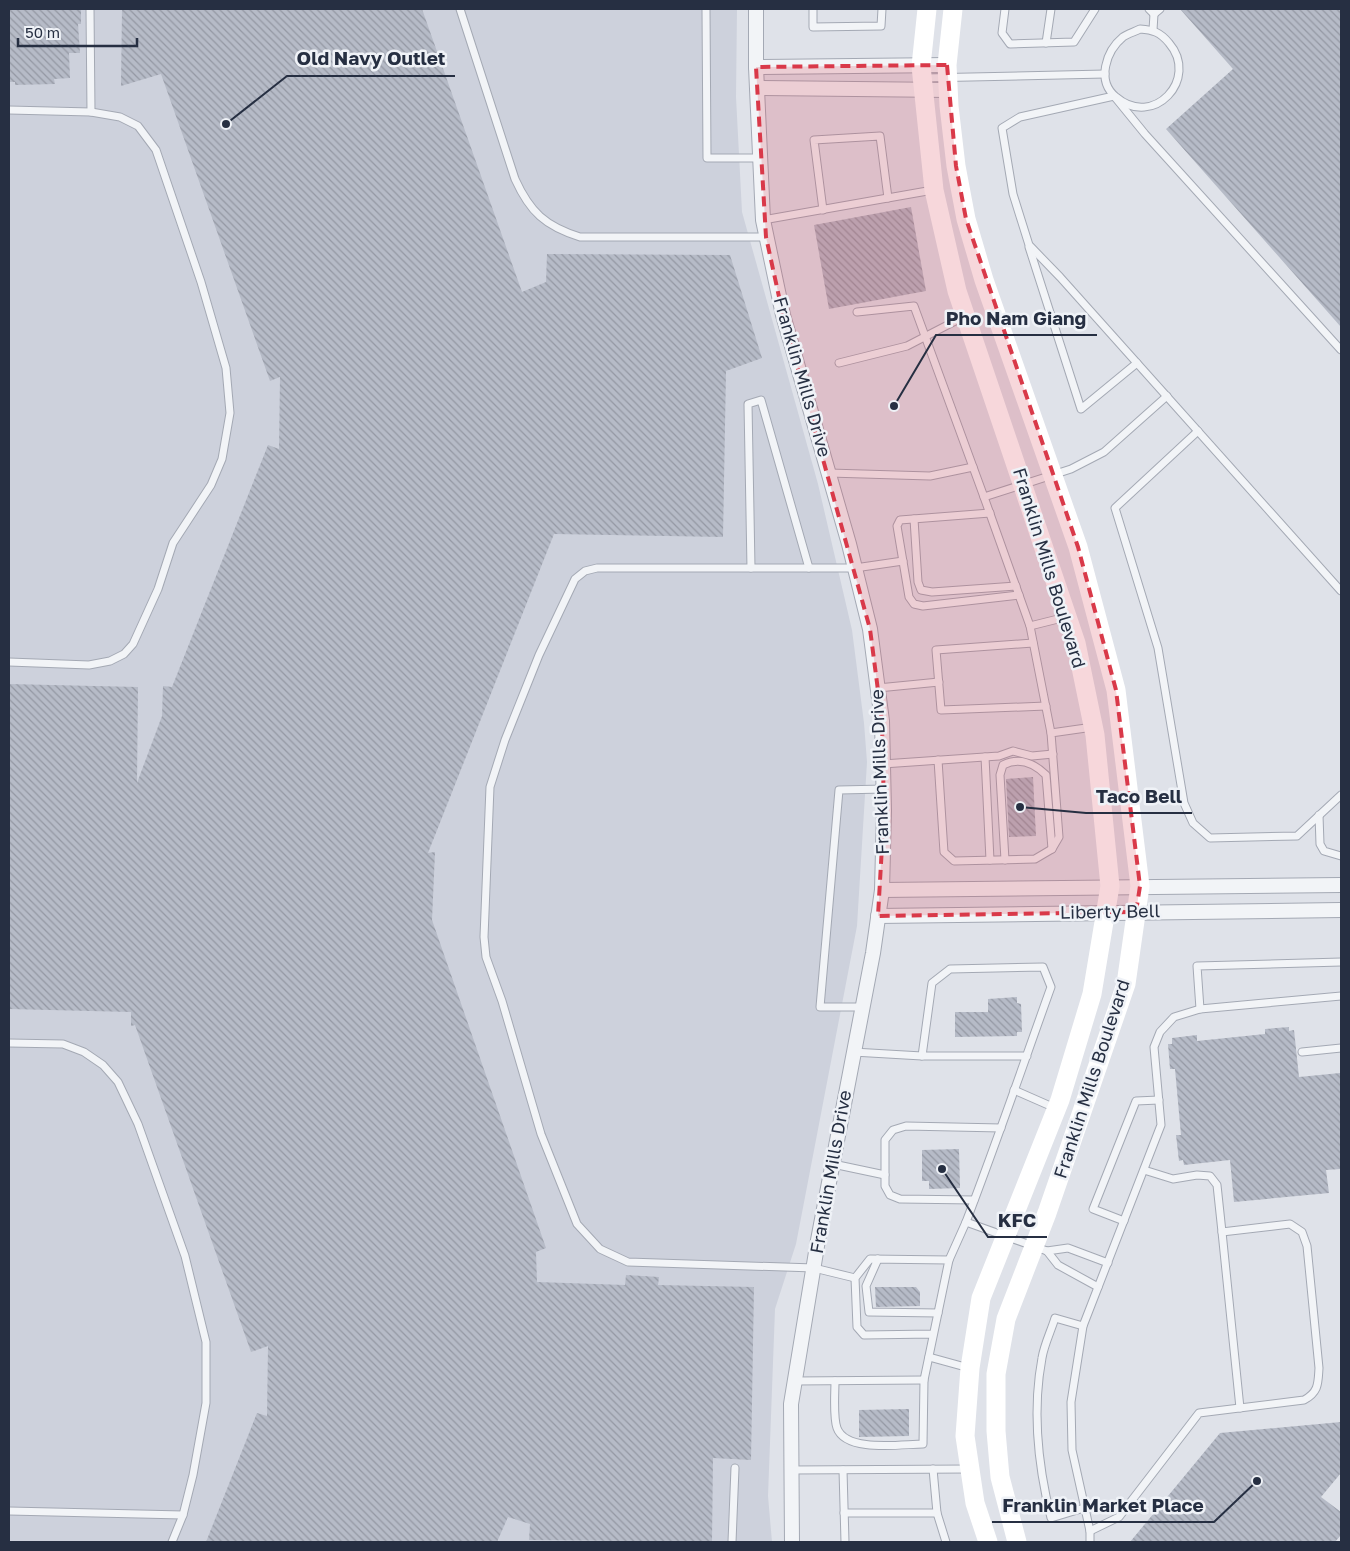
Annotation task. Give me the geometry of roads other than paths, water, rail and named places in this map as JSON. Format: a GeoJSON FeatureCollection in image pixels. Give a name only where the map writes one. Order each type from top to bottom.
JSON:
{"type":"FeatureCollection","features":[{"type":"Feature","properties":{"kind":"street","name":"Franklin Mills Drive"},"geometry":{"type":"LineString","coordinates":[[756,9],[756,67],[763,220],[783,315],[829,472],[870,629],[882,721],[884,789],[882,890],[791,1404],[792,1542]]}},
{"type":"Feature","properties":{"kind":"street","name":"Franklin Mills Boulevard"},"geometry":{"type":"LineString","coordinates":[[928,9],[922,77],[934,190],[957,292],[1024,484],[1076,643],[1093,727],[1110,886],[1092,994],[1056,1109],[981,1298],[970,1368],[965,1436],[974,1503],[988,1542]]}},
{"type":"Feature","properties":{"kind":"street","name":"Franklin Mills Boulevard"},"geometry":{"type":"LineString","coordinates":[[953,9],[947,77],[956,166],[966,219],[984,280],[1078,547],[1116,690],[1140,886],[1126,984],[1041,1248],[1006,1319],[996,1374],[996,1430],[1000,1477],[1017,1542]]}},
{"type":"Feature","properties":{"kind":"street"},"geometry":{"type":"LineString","coordinates":[[756,67],[947,77]]}},
{"type":"Feature","properties":{"kind":"street"},"geometry":{"type":"LineString","coordinates":[[757,88],[947,77]]}},
{"type":"Feature","properties":{"kind":"street","name":"Liberty Bell"},"geometry":{"type":"LineString","coordinates":[[882,890],[1110,886],[1341,885]]}},
{"type":"Feature","properties":{"kind":"street","name":"Liberty Bell"},"geometry":{"type":"LineString","coordinates":[[878,916],[1341,910]]}},
{"type":"Feature","properties":{"kind":"lane"},"geometry":{"type":"LineString","coordinates":[[90,9],[91,112]]}},
{"type":"Feature","properties":{"kind":"lane"},"geometry":{"type":"LineString","coordinates":[[460,9],[515,179],[524,199],[540,218],[558,230],[580,237],[766,236]]}},
{"type":"Feature","properties":{"kind":"lane"},"geometry":{"type":"LineString","coordinates":[[706,9],[707,158],[760,158]]}},
{"type":"Feature","properties":{"kind":"lane"},"geometry":{"type":"LineString","coordinates":[[813,9],[813,27],[881,26],[882,9]]}},
{"type":"Feature","properties":{"kind":"lane"},"geometry":{"type":"LineString","coordinates":[[1005,9],[1002,33],[1010,44],[1074,42],[1095,9]]}},
{"type":"Feature","properties":{"kind":"lane"},"geometry":{"type":"LineString","coordinates":[[1046,43],[1051,9]]}},
{"type":"Feature","properties":{"kind":"lane"},"geometry":{"type":"LineString","coordinates":[[1153,30],[1154,11]]}},
{"type":"Feature","properties":{"kind":"lane"},"geometry":{"type":"LineString","coordinates":[[1137,363],[1081,409],[1013,194],[1002,128],[1020,117],[1114,96],[1131,107],[1146,109],[1161,101],[1173,89],[1179,77],[1180,63],[1174,48],[1163,36],[1153,30],[1140,30],[1124,36],[1111,49],[1105,64],[1106,81],[1114,96],[1152,141],[1341,350]]}},
{"type":"Feature","properties":{"kind":"lane"},"geometry":{"type":"LineString","coordinates":[[947,77],[1105,74]]}},
{"type":"Feature","properties":{"kind":"lane"},"geometry":{"type":"LineString","coordinates":[[9,110],[91,112],[120,118],[138,126],[156,150],[202,282],[226,368],[230,413],[222,458],[211,484],[173,543],[158,589],[124,654],[110,661],[89,664],[9,662]]}},
{"type":"Feature","properties":{"kind":"lane"},"geometry":{"type":"LineString","coordinates":[[823,210],[814,140],[880,136],[888,198]]}},
{"type":"Feature","properties":{"kind":"lane"},"geometry":{"type":"LineString","coordinates":[[763,220],[934,190]]}},
{"type":"Feature","properties":{"kind":"lane"},"geometry":{"type":"LineString","coordinates":[[1029,245],[1341,591]]}},
{"type":"Feature","properties":{"kind":"lane"},"geometry":{"type":"LineString","coordinates":[[857,312],[914,306],[984,496],[1030,626],[1046,706],[1051,733],[1059,837],[1052,849],[1035,859],[954,861],[944,852],[938,760]]}},
{"type":"Feature","properties":{"kind":"lane"},"geometry":{"type":"LineString","coordinates":[[839,362],[907,346],[966,316]]}},
{"type":"Feature","properties":{"kind":"lane"},"geometry":{"type":"LineString","coordinates":[[984,496],[1071,469],[1104,452],[1166,396]]}},
{"type":"Feature","properties":{"kind":"lane"},"geometry":{"type":"LineString","coordinates":[[751,568],[748,404],[761,400],[809,568]]}},
{"type":"Feature","properties":{"kind":"lane"},"geometry":{"type":"LineString","coordinates":[[1198,431],[1115,508],[1158,648],[1184,803],[1193,823],[1210,838],[1297,836],[1341,795]]}},
{"type":"Feature","properties":{"kind":"lane"},"geometry":{"type":"LineString","coordinates":[[829,472],[930,476],[973,467]]}},
{"type":"Feature","properties":{"kind":"lane"},"geometry":{"type":"LineString","coordinates":[[990,513],[900,520],[897,526],[909,597],[914,604],[923,606],[1019,595]]}},
{"type":"Feature","properties":{"kind":"lane"},"geometry":{"type":"LineString","coordinates":[[914,519],[918,582],[922,590],[932,592],[1016,586]]}},
{"type":"Feature","properties":{"kind":"lane"},"geometry":{"type":"LineString","coordinates":[[855,1278],[814,1268],[628,1262],[600,1248],[577,1224],[540,1134],[502,1001],[486,957],[484,937],[490,787],[505,740],[539,655],[575,579],[585,571],[597,568],[855,568],[903,561]]}},
{"type":"Feature","properties":{"kind":"lane"},"geometry":{"type":"LineString","coordinates":[[1030,626],[1068,617]]}},
{"type":"Feature","properties":{"kind":"lane"},"geometry":{"type":"LineString","coordinates":[[1033,643],[936,650],[941,710],[1046,706]]}},
{"type":"Feature","properties":{"kind":"lane"},"geometry":{"type":"LineString","coordinates":[[878,688],[939,682]]}},
{"type":"Feature","properties":{"kind":"lane"},"geometry":{"type":"LineString","coordinates":[[1051,733],[1093,727]]}},
{"type":"Feature","properties":{"kind":"lane"},"geometry":{"type":"LineString","coordinates":[[883,764],[999,756],[1013,751],[1032,756],[1053,754]]}},
{"type":"Feature","properties":{"kind":"lane"},"geometry":{"type":"LineString","coordinates":[[985,757],[990,860]]}},
{"type":"Feature","properties":{"kind":"lane"},"geometry":{"type":"LineString","coordinates":[[1005,860],[1000,775],[1003,766],[1012,761],[1038,766],[1046,775],[1052,849]]}},
{"type":"Feature","properties":{"kind":"lane"},"geometry":{"type":"LineString","coordinates":[[862,1008],[820,1007],[839,790],[884,789]]}},
{"type":"Feature","properties":{"kind":"lane"},"geometry":{"type":"LineString","coordinates":[[1331,804],[1341,804]]}},
{"type":"Feature","properties":{"kind":"lane"},"geometry":{"type":"LineString","coordinates":[[1320,815],[1320,844],[1324,851],[1341,856]]}},
{"type":"Feature","properties":{"kind":"lane"},"geometry":{"type":"LineString","coordinates":[[1200,1009],[1197,966],[1341,962]]}},
{"type":"Feature","properties":{"kind":"lane"},"geometry":{"type":"LineString","coordinates":[[835,1381],[837,1428],[843,1436],[854,1443],[924,1444],[924,1380],[949,1260],[966,1222],[1051,987],[1043,967],[950,969],[932,983],[922,1056]]}},
{"type":"Feature","properties":{"kind":"lane"},"geometry":{"type":"LineString","coordinates":[[1090,1542],[1090,1531],[1072,1450],[1071,1402],[1083,1326],[1161,1125],[1154,1047],[1160,1032],[1174,1017],[1200,1009],[1341,996]]}},
{"type":"Feature","properties":{"kind":"lane"},"geometry":{"type":"LineString","coordinates":[[9,1043],[63,1044],[84,1052],[104,1064],[118,1082],[138,1124],[185,1256],[206,1342],[206,1403],[193,1475],[183,1515],[172,1542]]}},
{"type":"Feature","properties":{"kind":"lane"},"geometry":{"type":"LineString","coordinates":[[1302,1052],[1341,1048]]}},
{"type":"Feature","properties":{"kind":"lane"},"geometry":{"type":"LineString","coordinates":[[853,1052],[922,1056],[1027,1056]]}},
{"type":"Feature","properties":{"kind":"lane"},"geometry":{"type":"LineString","coordinates":[[1014,1090],[1056,1109]]}},
{"type":"Feature","properties":{"kind":"lane"},"geometry":{"type":"LineString","coordinates":[[1124,1221],[1093,1209],[1136,1102],[1159,1100]]}},
{"type":"Feature","properties":{"kind":"lane"},"geometry":{"type":"LineString","coordinates":[[974,1200],[900,1199],[890,1195],[885,1186],[885,1140],[893,1130],[906,1126],[1001,1128]]}},
{"type":"Feature","properties":{"kind":"lane"},"geometry":{"type":"LineString","coordinates":[[833,1164],[885,1174]]}},
{"type":"Feature","properties":{"kind":"lane"},"geometry":{"type":"LineString","coordinates":[[1144,1170],[1172,1179],[1197,1175],[1210,1176],[1217,1185],[1240,1408]]}},
{"type":"Feature","properties":{"kind":"lane"},"geometry":{"type":"LineString","coordinates":[[966,1222],[1041,1248],[1068,1248],[1108,1263]]}},
{"type":"Feature","properties":{"kind":"lane"},"geometry":{"type":"LineString","coordinates":[[1090,1531],[1119,1517],[1199,1414],[1304,1400],[1314,1395],[1318,1386],[1319,1368],[1308,1246],[1302,1232],[1290,1224],[1222,1232]]}},
{"type":"Feature","properties":{"kind":"lane"},"geometry":{"type":"LineString","coordinates":[[1041,1248],[1058,1265],[1098,1288]]}},
{"type":"Feature","properties":{"kind":"lane"},"geometry":{"type":"LineString","coordinates":[[878,1258],[866,1286],[868,1312],[938,1313]]}},
{"type":"Feature","properties":{"kind":"lane"},"geometry":{"type":"LineString","coordinates":[[933,1334],[864,1335],[856,1327],[855,1278],[870,1259],[949,1260]]}},
{"type":"Feature","properties":{"kind":"lane"},"geometry":{"type":"LineString","coordinates":[[1083,1326],[1055,1318],[1042,1357],[1037,1410],[1041,1478],[1051,1518],[1084,1508]]}},
{"type":"Feature","properties":{"kind":"lane"},"geometry":{"type":"LineString","coordinates":[[929,1357],[970,1368]]}},
{"type":"Feature","properties":{"kind":"lane"},"geometry":{"type":"LineString","coordinates":[[795,1381],[924,1380]]}},
{"type":"Feature","properties":{"kind":"lane"},"geometry":{"type":"LineString","coordinates":[[732,1542],[735,1468]]}},
{"type":"Feature","properties":{"kind":"lane"},"geometry":{"type":"LineString","coordinates":[[792,1470],[970,1469]]}},
{"type":"Feature","properties":{"kind":"lane"},"geometry":{"type":"LineString","coordinates":[[843,1470],[845,1542]]}},
{"type":"Feature","properties":{"kind":"lane"},"geometry":{"type":"LineString","coordinates":[[933,1470],[936,1513],[946,1542]]}},
{"type":"Feature","properties":{"kind":"lane"},"geometry":{"type":"LineString","coordinates":[[9,1511],[183,1515]]}},
{"type":"Feature","properties":{"kind":"lane"},"geometry":{"type":"LineString","coordinates":[[844,1513],[936,1513]]}},
{"type":"Feature","properties":{"kind":"place","name":"Old Navy Outlet"},"geometry":{"type":"Point","coordinates":[226,124]}},
{"type":"Feature","properties":{"kind":"place","name":"Pho Nam Giang"},"geometry":{"type":"Point","coordinates":[894,406]}},
{"type":"Feature","properties":{"kind":"place","name":"Taco Bell"},"geometry":{"type":"Point","coordinates":[1020,807]}},
{"type":"Feature","properties":{"kind":"place","name":"KFC"},"geometry":{"type":"Point","coordinates":[942,1169]}},
{"type":"Feature","properties":{"kind":"place","name":"Franklin Market Place"},"geometry":{"type":"Point","coordinates":[1257,1481]}}]}
